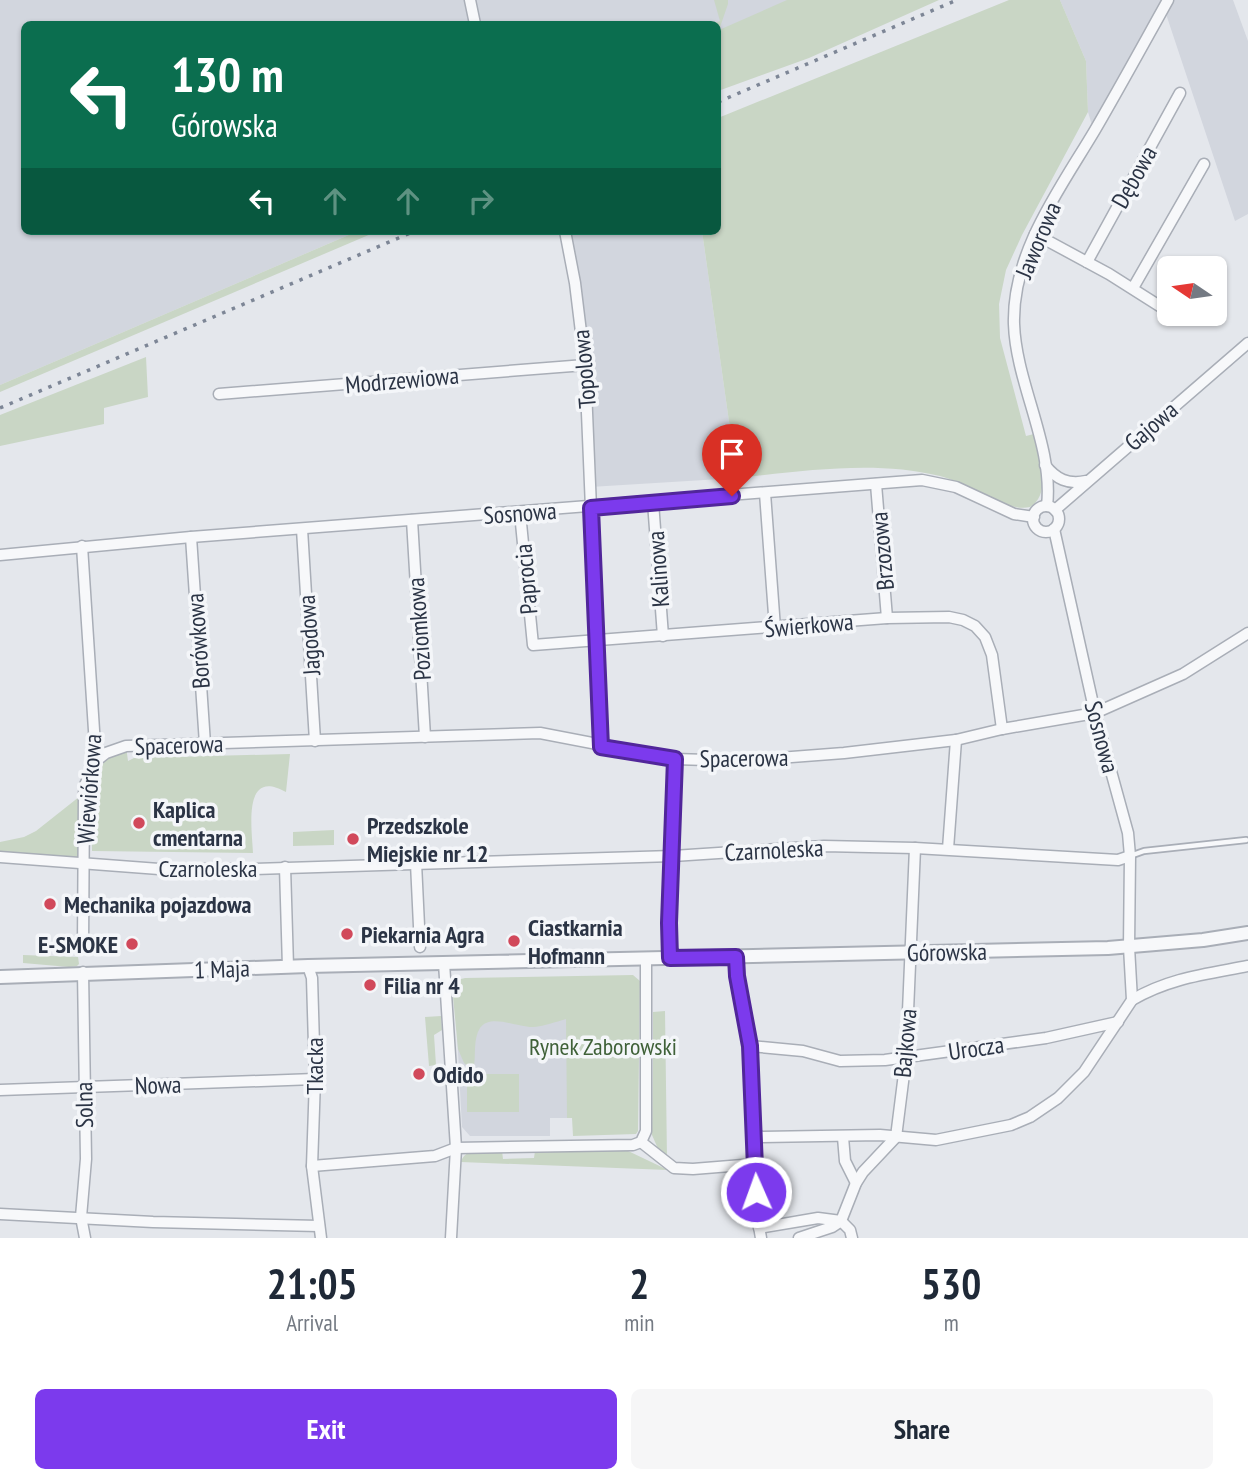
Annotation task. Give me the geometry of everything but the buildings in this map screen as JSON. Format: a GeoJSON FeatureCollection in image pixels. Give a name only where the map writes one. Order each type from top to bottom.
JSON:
{"type":"FeatureCollection","features":[{"type":"Feature","properties":{"kind":"street"},"geometry":{"type":"LineString","coordinates":[[470,0],[474,21]]}},
{"type":"Feature","properties":{"kind":"street","name":"Jaworowa"},"geometry":{"type":"LineString","coordinates":[[1051,508],[1045,464],[1020,363],[1014,324],[1018,282],[1035,234],[1168,0]]}},
{"type":"Feature","properties":{"kind":"street","name":"Dębowa"},"geometry":{"type":"LineString","coordinates":[[1087,262],[1180,93]]}},
{"type":"Feature","properties":{"kind":"street"},"geometry":{"type":"LineString","coordinates":[[1133,288],[1204,164]]}},
{"type":"Feature","properties":{"kind":"street"},"geometry":{"type":"LineString","coordinates":[[1035,234],[1157,304]]}},
{"type":"Feature","properties":{"kind":"street","name":"Topolowa"},"geometry":{"type":"LineString","coordinates":[[566,235],[585,365],[601,747]]}},
{"type":"Feature","properties":{"kind":"street","name":"Gajowa"},"geometry":{"type":"LineString","coordinates":[[1051,508],[1095,475],[1248,343]]}},
{"type":"Feature","properties":{"kind":"street","name":"Modrzewiowa"},"geometry":{"type":"LineString","coordinates":[[219,394],[585,365]]}},
{"type":"Feature","properties":{"kind":"street"},"geometry":{"type":"LineString","coordinates":[[1045,464],[1057,478],[1067,482],[1087,480],[1095,475]]}},
{"type":"Feature","properties":{"kind":"street","name":"Sosnowa"},"geometry":{"type":"LineString","coordinates":[[0,555],[191,537],[591,508],[922,480],[965,491],[1014,513],[1034,517]]}},
{"type":"Feature","properties":{"kind":"street","name":"Brzozowa"},"geometry":{"type":"LineString","coordinates":[[876,484],[887,618]]}},
{"type":"Feature","properties":{"kind":"street"},"geometry":{"type":"LineString","coordinates":[[765,493],[775,628]]}},
{"type":"Feature","properties":{"kind":"street","name":"Kalinowa"},"geometry":{"type":"LineString","coordinates":[[653,502],[663,636]]}},
{"type":"Feature","properties":{"kind":"street"},"geometry":{"type":"LineString","coordinates":[[1051,508],[1059,518],[1054,529],[1041,530],[1035,525],[1037,510],[1051,508]]}},
{"type":"Feature","properties":{"kind":"street","name":"Paprocia"},"geometry":{"type":"LineString","coordinates":[[520,513],[533,645]]}},
{"type":"Feature","properties":{"kind":"street","name":"Poziomkowa"},"geometry":{"type":"LineString","coordinates":[[412,520],[425,737]]}},
{"type":"Feature","properties":{"kind":"street","name":"Jagodowa"},"geometry":{"type":"LineString","coordinates":[[302,529],[315,741]]}},
{"type":"Feature","properties":{"kind":"street","name":"Sosnowa"},"geometry":{"type":"LineString","coordinates":[[1054,529],[1095,712],[1128,833],[1132,1000]]}},
{"type":"Feature","properties":{"kind":"street","name":"Borówkowa"},"geometry":{"type":"LineString","coordinates":[[191,537],[205,744]]}},
{"type":"Feature","properties":{"kind":"street","name":"Wiewiórkowa"},"geometry":{"type":"LineString","coordinates":[[82,546],[96,761],[85,785],[83,947]]}},
{"type":"Feature","properties":{"kind":"street","name":"Świerkowa"},"geometry":{"type":"LineString","coordinates":[[533,645],[887,618],[949,617],[975,626],[985,637],[992,655],[1002,729]]}},
{"type":"Feature","properties":{"kind":"street","name":"Spacerowa"},"geometry":{"type":"LineString","coordinates":[[96,761],[106,753],[126,746],[540,733],[601,747],[675,759],[752,760],[844,753],[956,740],[1095,712],[1183,674],[1248,633]]}},
{"type":"Feature","properties":{"kind":"street"},"geometry":{"type":"LineString","coordinates":[[948,849],[956,740]]}},
{"type":"Feature","properties":{"kind":"street"},"geometry":{"type":"LineString","coordinates":[[670,958],[675,759]]}},
{"type":"Feature","properties":{"kind":"street","name":"Czarnoleska"},"geometry":{"type":"LineString","coordinates":[[0,857],[159,869],[673,856],[824,846],[948,849],[1118,860],[1130,856]]}},
{"type":"Feature","properties":{"kind":"street","name":"Bajkowa"},"geometry":{"type":"LineString","coordinates":[[896,1137],[906,1058],[915,848]]}},
{"type":"Feature","properties":{"kind":"street"},"geometry":{"type":"LineString","coordinates":[[416,863],[420,947]]}},
{"type":"Feature","properties":{"kind":"street"},"geometry":{"type":"LineString","coordinates":[[285,867],[288,967]]}},
{"type":"Feature","properties":{"kind":"street","name":"Górowska"},"geometry":{"type":"LineString","coordinates":[[646,958],[1129,947],[1248,933]]}},
{"type":"Feature","properties":{"kind":"street"},"geometry":{"type":"LineString","coordinates":[[736,957],[750,1046],[760,1233],[818,1218],[841,1221],[850,1230],[852,1238]]}},
{"type":"Feature","properties":{"kind":"street"},"geometry":{"type":"LineString","coordinates":[[451,1238],[456,1148],[444,963],[646,958],[646,1131],[641,1142]]}},
{"type":"Feature","properties":{"kind":"street","name":"1 Maja"},"geometry":{"type":"LineString","coordinates":[[0,977],[83,972],[444,963]]}},
{"type":"Feature","properties":{"kind":"street","name":"Tkacka"},"geometry":{"type":"LineString","coordinates":[[308,966],[312,978],[315,1079],[312,1166],[321,1238]]}},
{"type":"Feature","properties":{"kind":"street"},"geometry":{"type":"LineString","coordinates":[[755,1137],[880,1135],[936,1140],[1011,1125],[1031,1117],[1058,1098],[1084,1072],[1132,1000],[1162,984],[1184,977],[1248,966]]}},
{"type":"Feature","properties":{"kind":"street","name":"Solna"},"geometry":{"type":"LineString","coordinates":[[83,972],[86,1158],[81,1217],[85,1238]]}},
{"type":"Feature","properties":{"kind":"street","name":"Urocza"},"geometry":{"type":"LineString","coordinates":[[750,1046],[803,1051],[840,1060],[877,1061],[1046,1038],[1118,1022]]}},
{"type":"Feature","properties":{"kind":"street","name":"Nowa"},"geometry":{"type":"LineString","coordinates":[[0,1090],[315,1079]]}},
{"type":"Feature","properties":{"kind":"street"},"geometry":{"type":"LineString","coordinates":[[843,1137],[845,1161],[856,1183]]}},
{"type":"Feature","properties":{"kind":"street"},"geometry":{"type":"LineString","coordinates":[[799,1238],[832,1227],[841,1221],[863,1172],[896,1137]]}},
{"type":"Feature","properties":{"kind":"street"},"geometry":{"type":"LineString","coordinates":[[312,1166],[435,1156],[456,1148],[629,1145],[641,1142]]}},
{"type":"Feature","properties":{"kind":"street"},"geometry":{"type":"LineString","coordinates":[[641,1142],[674,1168],[755,1164]]}},
{"type":"Feature","properties":{"kind":"street"},"geometry":{"type":"LineString","coordinates":[[0,1214],[319,1226]]}},
{"type":"Feature","properties":{"kind":"street"},"geometry":{"type":"LineString","coordinates":[[239,1225],[239,1238]]}},
{"type":"Feature","properties":{"kind":"lane"},"geometry":{"type":"LineString","coordinates":[[1130,856],[1144,851],[1246,840]]}},
{"type":"Feature","properties":{"kind":"shaded area"},"geometry":{"type":"Polygon","coordinates":[[[0,0],[899,0],[721,75],[721,21],[21,21],[21,235],[349,235],[0,385],[0,0]]]}},
{"type":"Feature","properties":{"kind":"shaded area"},"geometry":{"type":"Polygon","coordinates":[[[1060,0],[1233,0],[1248,41],[1248,214],[1235,221],[1164,8],[1094,132],[1088,112],[1086,61],[1060,0]]]}},
{"type":"Feature","properties":{"kind":"shaded area"},"geometry":{"type":"Polygon","coordinates":[[[565,235],[703,235],[737,478],[590,487],[589,433],[565,235]]]}},
{"type":"Feature","properties":{"kind":"shaded area"},"geometry":{"type":"Polygon","coordinates":[[[567,991],[567,1118],[550,1118],[550,1136],[470,1136],[462,1127],[455,996],[567,991]]]}},
{"type":"Feature","properties":{"kind":"green space"},"geometry":{"type":"Polygon","coordinates":[[[714,0],[728,0],[721,24],[714,0]]]}},
{"type":"Feature","properties":{"kind":"green space"},"geometry":{"type":"Polygon","coordinates":[[[787,0],[939,0],[809,58],[721,90],[721,29],[787,0]]]}},
{"type":"Feature","properties":{"kind":"green space"},"geometry":{"type":"Polygon","coordinates":[[[1009,0],[1060,0],[1086,61],[1088,112],[1022,235],[1006,270],[999,304],[1000,338],[1026,436],[1034,434],[1041,463],[1041,493],[1030,507],[1009,506],[950,479],[915,471],[839,468],[737,478],[703,235],[721,235],[721,117],[1009,0]]]}},
{"type":"Feature","properties":{"kind":"green space"},"geometry":{"type":"Polygon","coordinates":[[[349,235],[369,235],[0,392],[0,385],[349,235]]]}},
{"type":"Feature","properties":{"kind":"green space"},"geometry":{"type":"Polygon","coordinates":[[[146,357],[148,397],[104,408],[104,424],[0,446],[0,415],[146,357]]]}},
{"type":"Feature","properties":{"kind":"green space"},"geometry":{"type":"Polygon","coordinates":[[[126,746],[128,761],[134,758],[290,754],[286,792],[272,786],[262,788],[256,794],[251,817],[253,853],[92,851],[91,786],[84,793],[96,761],[126,746]]]}},
{"type":"Feature","properties":{"kind":"green space"},"geometry":{"type":"Polygon","coordinates":[[[84,793],[85,865],[0,857],[0,842],[24,837],[36,831],[84,793]]]}},
{"type":"Feature","properties":{"kind":"green space"},"geometry":{"type":"Polygon","coordinates":[[[334,830],[334,845],[293,846],[293,832],[334,830]]]}},
{"type":"Feature","properties":{"kind":"green space"},"geometry":{"type":"Polygon","coordinates":[[[23,955],[78,957],[79,964],[69,967],[23,963],[23,955]]]}},
{"type":"Feature","properties":{"kind":"green space","name":"Rynek Zaborowski"},"geometry":{"type":"Polygon","coordinates":[[[633,975],[640,981],[636,1134],[573,1136],[572,1118],[567,1118],[566,1019],[534,1027],[498,1021],[485,1024],[476,1037],[474,1066],[469,1067],[464,1063],[458,1049],[452,986],[457,980],[633,975]]]}},
{"type":"Feature","properties":{"kind":"green space"},"geometry":{"type":"Polygon","coordinates":[[[665,1011],[667,1158],[659,1151],[652,1135],[653,1058],[660,1054],[660,1048],[655,1048],[653,1042],[653,1012],[665,1011]]]}},
{"type":"Feature","properties":{"kind":"green space"},"geometry":{"type":"Polygon","coordinates":[[[441,1016],[442,1030],[434,1035],[436,1065],[429,1066],[425,1017],[441,1016]]]}},
{"type":"Feature","properties":{"kind":"green space"},"geometry":{"type":"Polygon","coordinates":[[[467,1074],[519,1074],[519,1112],[467,1112],[467,1074]]]}},
{"type":"Feature","properties":{"kind":"green space"},"geometry":{"type":"Polygon","coordinates":[[[478,1150],[502,1151],[503,1159],[534,1158],[535,1151],[626,1150],[668,1170],[461,1162],[467,1154],[478,1150]]]}},
{"type":"Feature","properties":{"kind":"railway"},"geometry":{"type":"LineString","coordinates":[[721,101],[957,0]]}},
{"type":"Feature","properties":{"kind":"railway"},"geometry":{"type":"LineString","coordinates":[[0,408],[406,235]]}},
{"type":"Feature","properties":{"kind":"place","name":"Kaplica cmentarna"},"geometry":{"type":"Point","coordinates":[139,823]}},
{"type":"Feature","properties":{"kind":"place","name":"Przedszkole Miejskie nr 12"},"geometry":{"type":"Point","coordinates":[353,839]}},
{"type":"Feature","properties":{"kind":"place","name":"Mechanika pojazdowa"},"geometry":{"type":"Point","coordinates":[50,904]}},
{"type":"Feature","properties":{"kind":"place","name":"Piekarnia Agra"},"geometry":{"type":"Point","coordinates":[347,934]}},
{"type":"Feature","properties":{"kind":"place","name":"Ciastkarnia Hofmann"},"geometry":{"type":"Point","coordinates":[514,941]}},
{"type":"Feature","properties":{"kind":"place","name":"E-SMOKE"},"geometry":{"type":"Point","coordinates":[132,944]}},
{"type":"Feature","properties":{"kind":"place","name":"Filia nr 4"},"geometry":{"type":"Point","coordinates":[370,985]}},
{"type":"Feature","properties":{"kind":"place","name":"Odido"},"geometry":{"type":"Point","coordinates":[419,1074]}},
{"type":"Feature","properties":{"kind":"route"},"geometry":{"type":"LineString","coordinates":[[732,496],[591,508],[595,642],[601,747],[675,759],[670,958],[736,957],[750,1046],[756,1192]]}}]}
